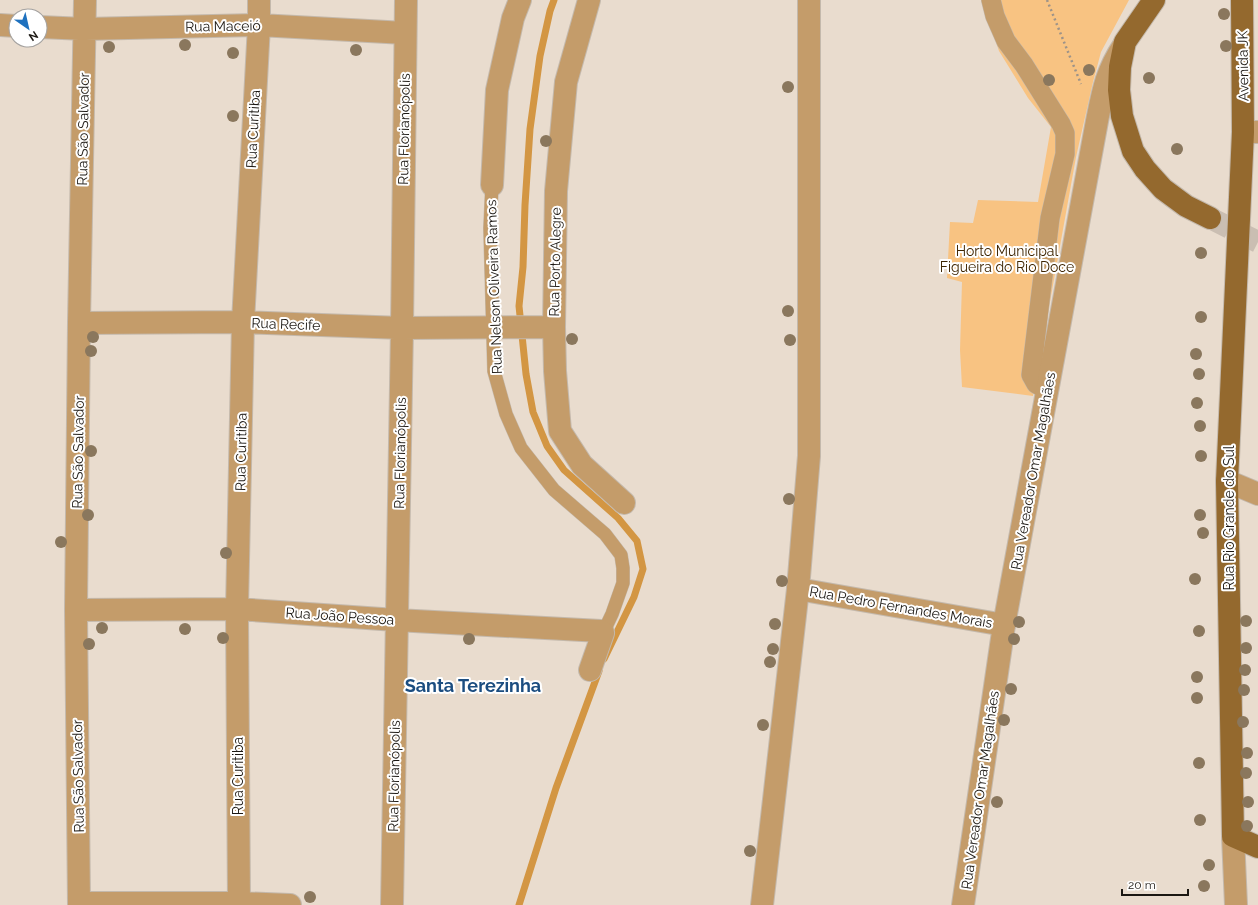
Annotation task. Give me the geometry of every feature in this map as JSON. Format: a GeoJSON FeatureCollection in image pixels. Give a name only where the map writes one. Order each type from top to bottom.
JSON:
{"type":"FeatureCollection","features":[{"type":"Feature","properties":{"kind":"main road"},"geometry":{"type":"LineString","coordinates":[[1154,0],[1125,42],[1120,67],[1119,90],[1122,116],[1133,151],[1145,169],[1163,189],[1186,206],[1210,218]]}},
{"type":"Feature","properties":{"kind":"main road","name":"Avenida JK"},"geometry":{"type":"LineString","coordinates":[[1242,0],[1251,132]]}},
{"type":"Feature","properties":{"kind":"main road","name":"Rua Rio Grande do Sul"},"geometry":{"type":"LineString","coordinates":[[1233,836],[1227,481],[1251,132]]}},
{"type":"Feature","properties":{"kind":"main road"},"geometry":{"type":"LineString","coordinates":[[1233,836],[1258,847]]}},
{"type":"Feature","properties":{"kind":"street","name":"Rua São Salvador"},"geometry":{"type":"LineString","coordinates":[[79,904],[76,610],[79,323],[85,0]]}},
{"type":"Feature","properties":{"kind":"street","name":"Rua Curitiba"},"geometry":{"type":"LineString","coordinates":[[239,904],[237,609],[243,322],[259,25],[259,0]]}},
{"type":"Feature","properties":{"kind":"street","name":"Rua Florianópolis"},"geometry":{"type":"LineString","coordinates":[[392,905],[406,0]]}},
{"type":"Feature","properties":{"kind":"street","name":"Rua Nelson Oliveira Ramos"},"geometry":{"type":"LineString","coordinates":[[492,185],[497,90],[513,18],[520,0]]}},
{"type":"Feature","properties":{"kind":"street","name":"Rua Porto Alegre"},"geometry":{"type":"LineString","coordinates":[[589,0],[566,82],[556,191],[554,327],[555,371],[560,431],[582,464],[624,503]]}},
{"type":"Feature","properties":{"kind":"street"},"geometry":{"type":"LineString","coordinates":[[762,905],[798,589],[809,456],[809,0]]}},
{"type":"Feature","properties":{"kind":"street"},"geometry":{"type":"LineString","coordinates":[[991,0],[995,16],[1006,41],[1028,72],[1061,124],[1065,133],[1065,154],[1050,218],[1031,375],[1036,384],[1047,390]]}},
{"type":"Feature","properties":{"kind":"street","name":"Rua Maceió"},"geometry":{"type":"LineString","coordinates":[[48,27],[85,29],[259,25],[406,33]]}},
{"type":"Feature","properties":{"kind":"street","name":"Rua Vereador Omar Magalhães"},"geometry":{"type":"LineString","coordinates":[[963,905],[1004,625],[1097,121],[1106,79],[1113,60],[1125,42]]}},
{"type":"Feature","properties":{"kind":"street","name":"Rua Recife"},"geometry":{"type":"LineString","coordinates":[[79,323],[243,322],[402,328],[554,327]]}},
{"type":"Feature","properties":{"kind":"street"},"geometry":{"type":"LineString","coordinates":[[1227,481],[1258,494]]}},
{"type":"Feature","properties":{"kind":"street","name":"Rua Pedro Fernandes Morais"},"geometry":{"type":"LineString","coordinates":[[798,589],[1004,625]]}},
{"type":"Feature","properties":{"kind":"street","name":"Rua João Pessoa"},"geometry":{"type":"LineString","coordinates":[[76,610],[237,609],[396,620],[594,630],[601,631],[603,633]]}},
{"type":"Feature","properties":{"kind":"street","name":"Rua Nelson Oliveira Ramos"},"geometry":{"type":"LineString","coordinates":[[590,670],[603,633]]}},
{"type":"Feature","properties":{"kind":"street","name":"Rua Rio Grande do Sul"},"geometry":{"type":"LineString","coordinates":[[1233,836],[1236,905]]}},
{"type":"Feature","properties":{"kind":"street"},"geometry":{"type":"LineString","coordinates":[[79,904],[290,905]]}},
{"type":"Feature","properties":{"kind":"lane","name":"Rua Nelson Oliveira Ramos"},"geometry":{"type":"LineString","coordinates":[[492,185],[490,228],[494,371],[506,414],[521,448],[554,490],[605,534],[621,556],[623,583],[612,614],[603,633]]}},
{"type":"Feature","properties":{"kind":"path"},"geometry":{"type":"LineString","coordinates":[[1047,0],[1082,86]]}},
{"type":"Feature","properties":{"kind":"green space","name":"Horto Municipal Figueira do Rio Doce"},"geometry":{"type":"Polygon","coordinates":[[[982,0],[1129,0],[1101,52],[1093,82],[1076,157],[1033,396],[962,387],[960,350],[962,282],[947,278],[950,222],[973,223],[978,200],[1038,202],[1051,127],[1028,98],[999,51],[982,0]]]}},
{"type":"Feature","properties":{"kind":"waterway"},"geometry":{"type":"LineString","coordinates":[[554,0],[550,11],[540,56],[530,129],[523,267],[519,306],[526,374],[533,412],[547,446],[564,470],[618,518],[637,541],[643,569],[634,597],[604,659]]}},
{"type":"Feature","properties":{"kind":"waterway"},"geometry":{"type":"LineString","coordinates":[[519,905],[556,788],[599,671]]}},
{"type":"Feature","properties":{"kind":"tunnel"},"geometry":{"type":"LineString","coordinates":[[1210,218],[1258,242]]}},
{"type":"Feature","properties":{"kind":"district","name":"Santa Terezinha"},"geometry":{"type":"Point","coordinates":[473,686]}}]}
